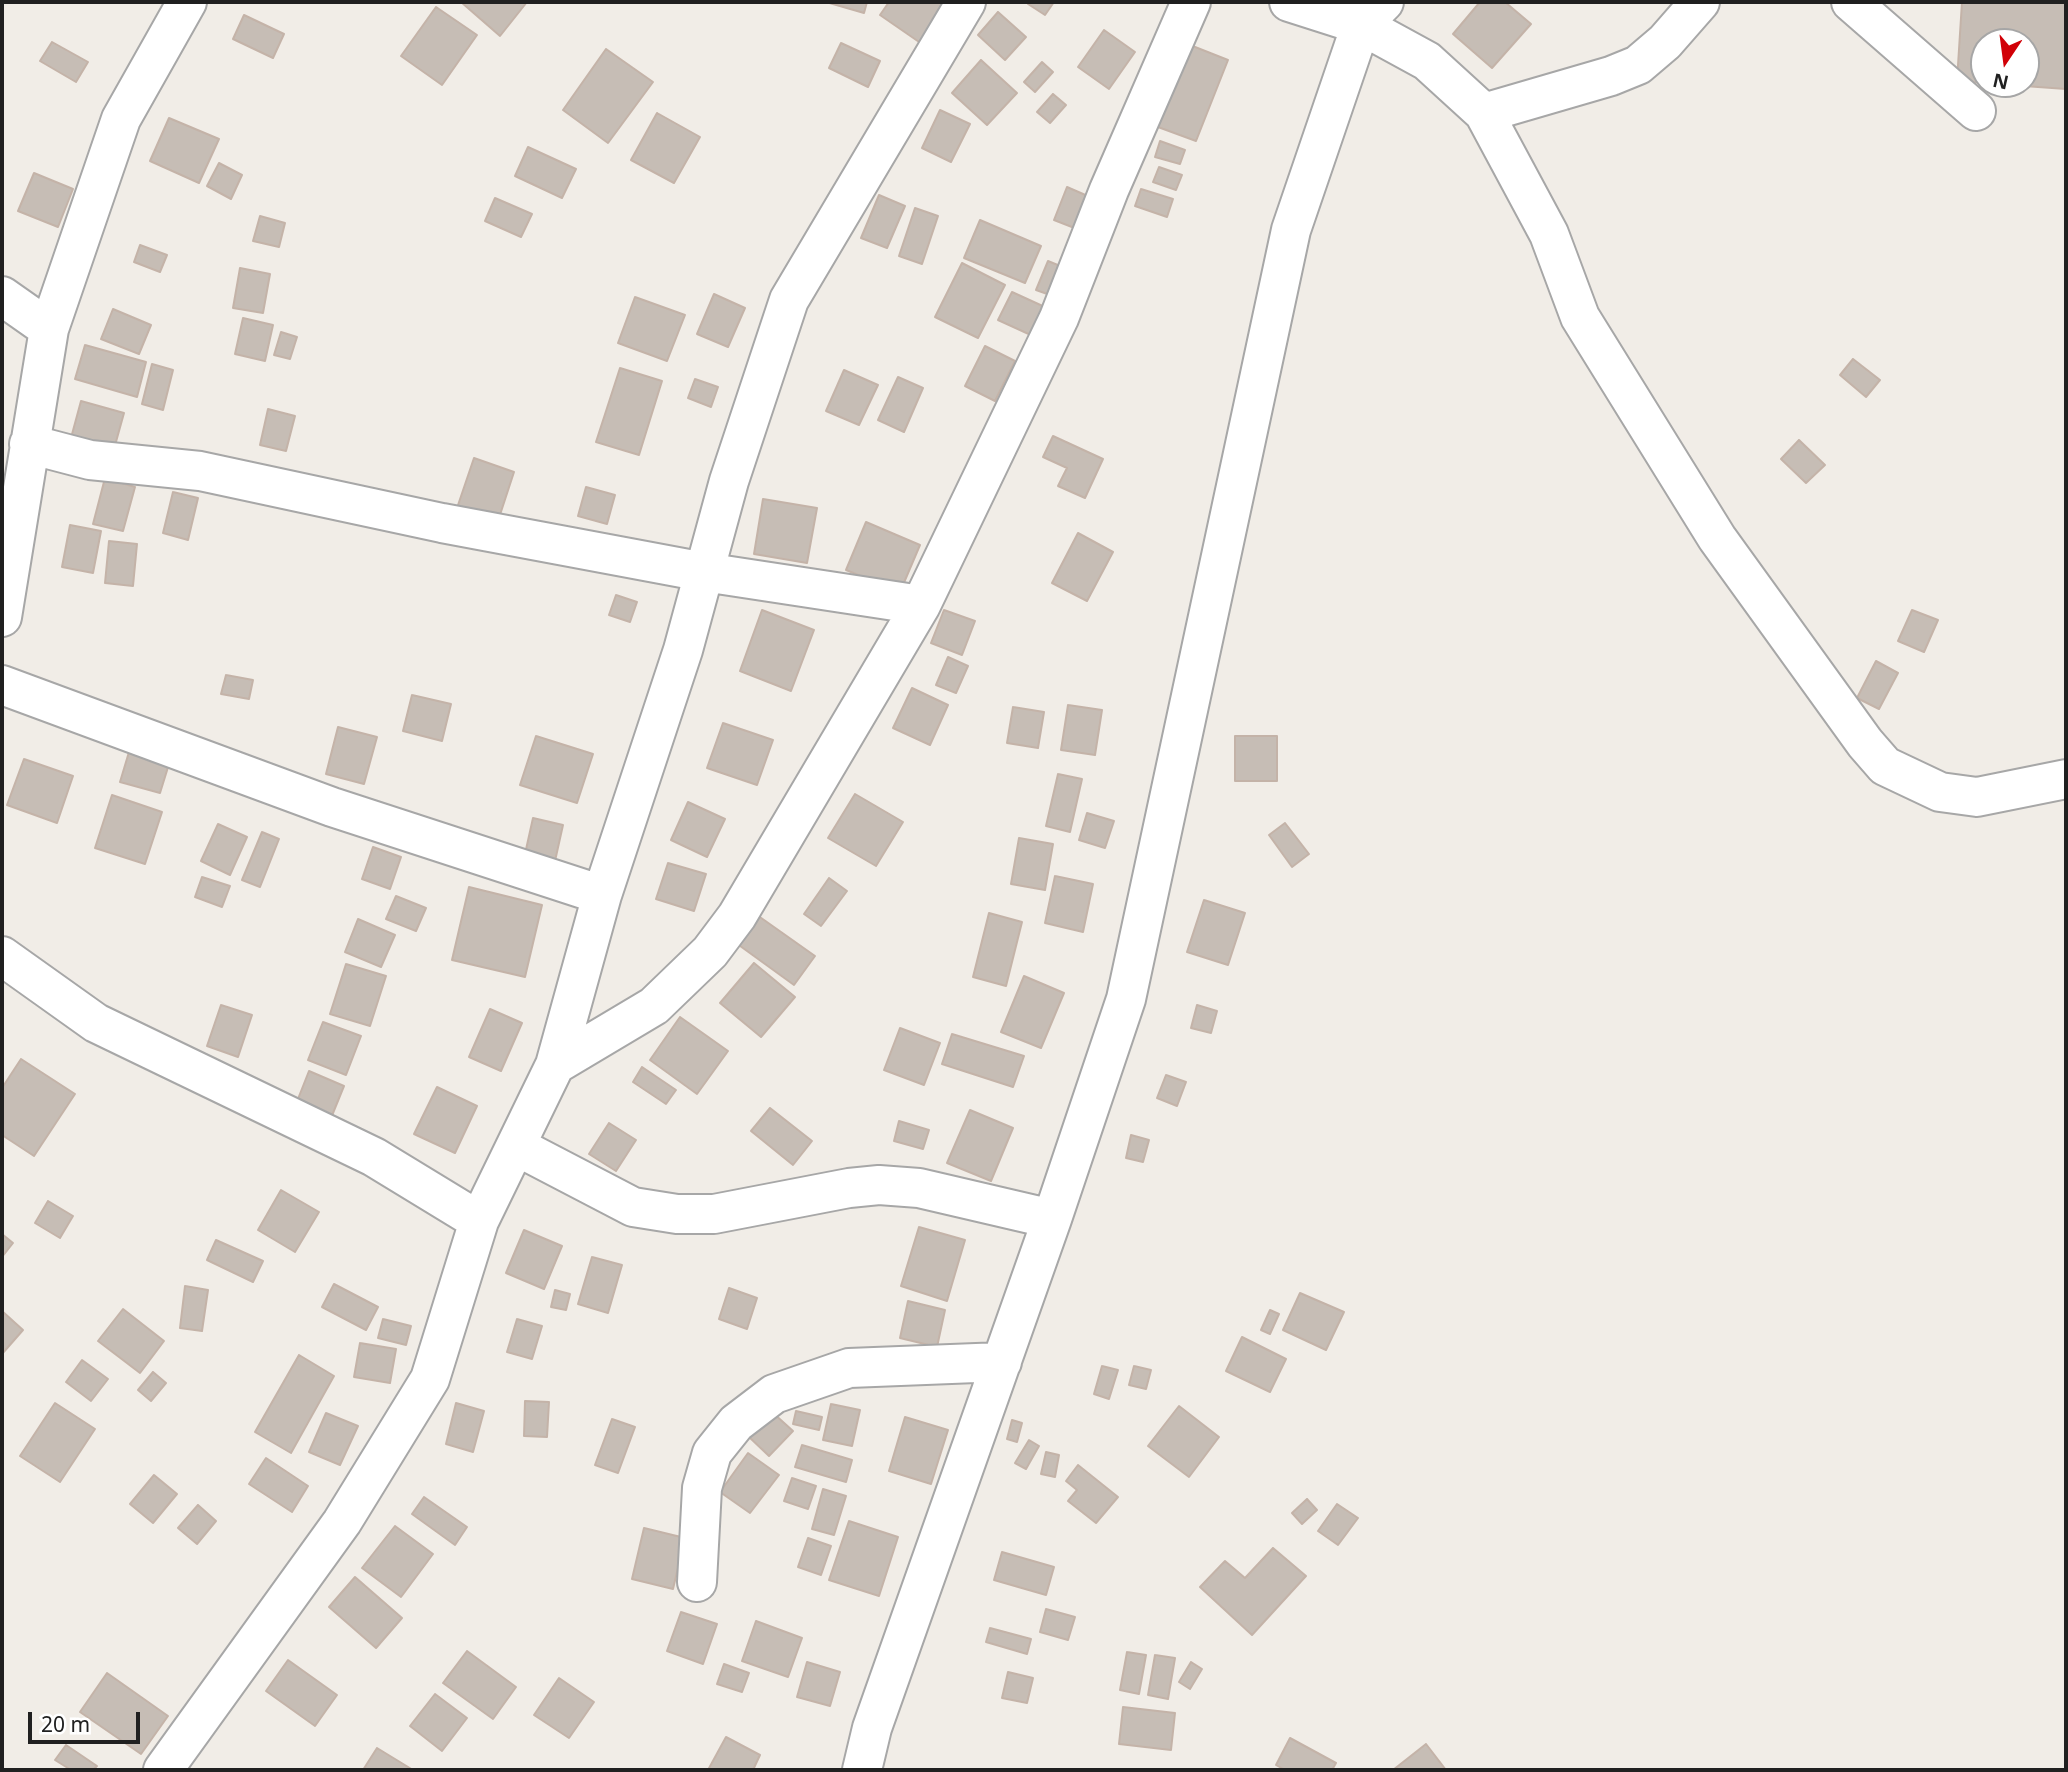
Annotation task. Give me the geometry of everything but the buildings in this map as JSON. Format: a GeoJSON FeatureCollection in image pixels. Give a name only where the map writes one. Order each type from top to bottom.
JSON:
{"type":"FeatureCollection","features":[{"type":"Feature","properties":{"kind":"street"},"geometry":{"type":"LineString","coordinates":[[2,617],[49,329],[121,119],[187,2]]}},
{"type":"Feature","properties":{"kind":"street"},"geometry":{"type":"LineString","coordinates":[[163,1770],[342,1522],[430,1379],[479,1221],[555,1065],[602,895],[683,650],[729,481],[789,300],[966,2]]}},
{"type":"Feature","properties":{"kind":"street"},"geometry":{"type":"LineString","coordinates":[[555,1065],[654,1006],[710,953],[737,916],[921,605],[1059,318],[1110,190],[1191,2]]}},
{"type":"Feature","properties":{"kind":"street"},"geometry":{"type":"LineString","coordinates":[[1289,2],[1372,13],[1485,113],[1549,234],[1580,317],[1717,538],[1865,743],[1885,766],[1940,792],[1977,797],[2066,779]]}},
{"type":"Feature","properties":{"kind":"street"},"geometry":{"type":"LineString","coordinates":[[1485,113],[1611,76],[1638,65],[1665,42],[1700,2]]}},
{"type":"Feature","properties":{"kind":"street"},"geometry":{"type":"LineString","coordinates":[[1851,2],[1976,111]]}},
{"type":"Feature","properties":{"kind":"street"},"geometry":{"type":"LineString","coordinates":[[862,1770],[872,1728],[1052,1219],[1126,999],[1291,230],[1372,13]]}},
{"type":"Feature","properties":{"kind":"street"},"geometry":{"type":"LineString","coordinates":[[2,296],[49,329]]}},
{"type":"Feature","properties":{"kind":"street"},"geometry":{"type":"LineString","coordinates":[[30,444],[90,460],[200,471],[442,523],[704,572],[921,605]]}},
{"type":"Feature","properties":{"kind":"street"},"geometry":{"type":"LineString","coordinates":[[2,685],[332,807],[602,895]]}},
{"type":"Feature","properties":{"kind":"street"},"geometry":{"type":"LineString","coordinates":[[2,956],[96,1023],[374,1157],[479,1221]]}},
{"type":"Feature","properties":{"kind":"street"},"geometry":{"type":"LineString","coordinates":[[516,1146],[633,1207],[677,1214],[714,1214],[849,1188],[879,1185],[919,1188],[1052,1219]]}},
{"type":"Feature","properties":{"kind":"street"},"geometry":{"type":"LineString","coordinates":[[697,1582],[702,1488],[712,1453],[736,1423],[774,1394],[849,1368],[1002,1362]]}}]}
